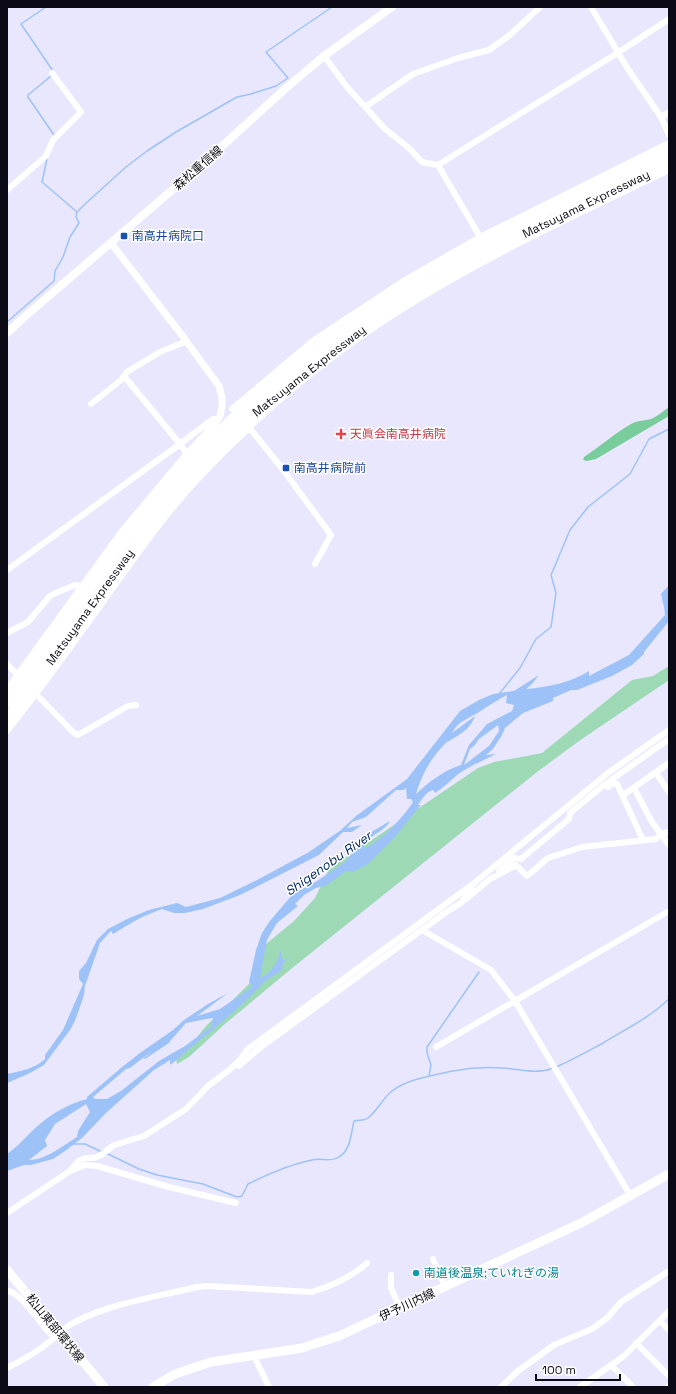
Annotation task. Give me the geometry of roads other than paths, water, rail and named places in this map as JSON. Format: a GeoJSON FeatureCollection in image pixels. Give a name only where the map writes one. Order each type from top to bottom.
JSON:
{"type":"FeatureCollection","features":[{"type":"Feature","properties":{"kind":"highway","name":"Matsuyama Expressway"},"geometry":{"type":"LineString","coordinates":[[7,702],[120,548],[158,500],[204,448],[268,387],[320,346],[379,304],[439,267],[557,206],[669,152]]}},
{"type":"Feature","properties":{"kind":"highway","name":"Matsuyama Expressway"},"geometry":{"type":"LineString","coordinates":[[7,720],[128,554],[165,506],[236,429],[275,395],[327,354],[384,314],[444,277],[506,243],[669,163]]}},
{"type":"Feature","properties":{"kind":"main road","name":"森松重信線"},"geometry":{"type":"LineString","coordinates":[[7,333],[199,167],[285,89],[324,56],[392,7]]}},
{"type":"Feature","properties":{"kind":"main road","name":"伊予川内線"},"geometry":{"type":"LineString","coordinates":[[153,1387],[176,1374],[211,1362],[302,1348],[339,1336],[583,1222],[669,1174]]}},
{"type":"Feature","properties":{"kind":"main road","name":"松山東部環状線"},"geometry":{"type":"LineString","coordinates":[[7,1270],[57,1335],[104,1387]]}},
{"type":"Feature","properties":{"kind":"street"},"geometry":{"type":"LineString","coordinates":[[365,107],[413,74],[458,58],[489,50],[510,35],[540,7]]}},
{"type":"Feature","properties":{"kind":"street"},"geometry":{"type":"LineString","coordinates":[[591,7],[640,87],[662,117],[669,135]]}},
{"type":"Feature","properties":{"kind":"street"},"geometry":{"type":"LineString","coordinates":[[324,56],[347,88],[384,129],[409,148],[422,162],[438,164],[619,52],[669,19]]}},
{"type":"Feature","properties":{"kind":"street"},"geometry":{"type":"LineString","coordinates":[[7,190],[46,156],[53,140],[81,112],[52,73]]}},
{"type":"Feature","properties":{"kind":"street"},"geometry":{"type":"LineString","coordinates":[[662,117],[669,112]]}},
{"type":"Feature","properties":{"kind":"street"},"geometry":{"type":"LineString","coordinates":[[232,409],[314,340],[405,280],[480,237],[669,143]]}},
{"type":"Feature","properties":{"kind":"street"},"geometry":{"type":"LineString","coordinates":[[438,164],[480,237]]}},
{"type":"Feature","properties":{"kind":"street"},"geometry":{"type":"LineString","coordinates":[[7,731],[36,694],[145,543],[171,511],[196,481],[249,428],[289,392],[334,357],[416,300],[490,259],[669,170]]}},
{"type":"Feature","properties":{"kind":"street"},"geometry":{"type":"LineString","coordinates":[[7,690],[121,533],[187,454],[214,426],[222,406],[222,397],[219,386],[111,243]]}},
{"type":"Feature","properties":{"kind":"street"},"geometry":{"type":"LineString","coordinates":[[92,404],[127,372],[160,352],[187,342]]}},
{"type":"Feature","properties":{"kind":"street"},"geometry":{"type":"LineString","coordinates":[[124,376],[187,454]]}},
{"type":"Feature","properties":{"kind":"street"},"geometry":{"type":"LineString","coordinates":[[222,406],[232,409],[249,428],[281,467],[331,536],[315,564]]}},
{"type":"Feature","properties":{"kind":"street"},"geometry":{"type":"LineString","coordinates":[[7,570],[213,419],[218,419]]}},
{"type":"Feature","properties":{"kind":"street"},"geometry":{"type":"LineString","coordinates":[[7,634],[28,622],[50,596],[75,586],[82,586]]}},
{"type":"Feature","properties":{"kind":"street"},"geometry":{"type":"LineString","coordinates":[[7,664],[18,676]]}},
{"type":"Feature","properties":{"kind":"street"},"geometry":{"type":"LineString","coordinates":[[36,694],[74,733],[78,735],[128,706],[136,705]]}},
{"type":"Feature","properties":{"kind":"street"},"geometry":{"type":"LineString","coordinates":[[228,1072],[248,1049],[473,884],[608,773],[669,730]]}},
{"type":"Feature","properties":{"kind":"street"},"geometry":{"type":"LineString","coordinates":[[7,1212],[70,1170],[78,1161],[86,1158],[94,1158],[101,1155],[114,1145],[144,1136],[186,1109],[208,1086],[237,1067],[261,1047],[462,902],[514,858],[521,859],[569,819],[570,813],[604,785],[669,739]]}},
{"type":"Feature","properties":{"kind":"street"},"geometry":{"type":"LineString","coordinates":[[623,795],[669,763]]}},
{"type":"Feature","properties":{"kind":"street"},"geometry":{"type":"LineString","coordinates":[[656,773],[669,792]]}},
{"type":"Feature","properties":{"kind":"street"},"geometry":{"type":"LineString","coordinates":[[565,808],[587,800],[614,783],[617,784],[643,840]]}},
{"type":"Feature","properties":{"kind":"street"},"geometry":{"type":"LineString","coordinates":[[634,788],[652,822],[669,845]]}},
{"type":"Feature","properties":{"kind":"street"},"geometry":{"type":"LineString","coordinates":[[490,879],[516,865],[527,876],[548,858],[582,847],[656,839],[661,834],[669,832]]}},
{"type":"Feature","properties":{"kind":"street"},"geometry":{"type":"LineString","coordinates":[[462,902],[473,884]]}},
{"type":"Feature","properties":{"kind":"street"},"geometry":{"type":"LineString","coordinates":[[436,1047],[669,911]]}},
{"type":"Feature","properties":{"kind":"street"},"geometry":{"type":"LineString","coordinates":[[422,930],[491,970],[515,1001],[630,1195]]}},
{"type":"Feature","properties":{"kind":"street"},"geometry":{"type":"LineString","coordinates":[[70,1170],[85,1165],[97,1166],[169,1187],[236,1203]]}},
{"type":"Feature","properties":{"kind":"street"},"geometry":{"type":"LineString","coordinates":[[432,1259],[445,1286]]}},
{"type":"Feature","properties":{"kind":"street"},"geometry":{"type":"LineString","coordinates":[[7,1368],[27,1357],[72,1324],[97,1312],[196,1287],[207,1286],[312,1292],[359,1271],[367,1263]]}},
{"type":"Feature","properties":{"kind":"street"},"geometry":{"type":"LineString","coordinates":[[501,1387],[518,1370],[554,1346],[592,1329],[607,1318],[620,1302],[669,1271]]}},
{"type":"Feature","properties":{"kind":"street"},"geometry":{"type":"LineString","coordinates":[[391,1275],[392,1288],[400,1308]]}},
{"type":"Feature","properties":{"kind":"street"},"geometry":{"type":"LineString","coordinates":[[7,1291],[13,1291],[17,1295],[48,1333],[57,1335]]}},
{"type":"Feature","properties":{"kind":"street"},"geometry":{"type":"LineString","coordinates":[[585,1386],[624,1356],[669,1311]]}},
{"type":"Feature","properties":{"kind":"street"},"geometry":{"type":"LineString","coordinates":[[660,1321],[669,1330]]}},
{"type":"Feature","properties":{"kind":"street"},"geometry":{"type":"LineString","coordinates":[[636,1343],[669,1376]]}},
{"type":"Feature","properties":{"kind":"street"},"geometry":{"type":"LineString","coordinates":[[254,1356],[269,1387]]}},
{"type":"Feature","properties":{"kind":"street"},"geometry":{"type":"LineString","coordinates":[[612,1365],[634,1387]]}},
{"type":"Feature","properties":{"kind":"water"},"geometry":{"type":"Polygon","coordinates":[[[669,585],[669,621],[644,652],[644,654],[632,665],[612,676],[577,690],[571,690],[553,698],[553,701],[523,713],[505,728],[493,749],[486,755],[496,754],[471,766],[457,775],[435,793],[433,790],[426,794],[418,805],[421,805],[395,837],[368,864],[353,872],[346,871],[327,885],[316,888],[304,895],[295,904],[298,906],[277,923],[267,940],[260,978],[268,973],[274,966],[281,949],[281,956],[284,960],[293,956],[283,962],[282,970],[265,981],[231,1014],[173,1063],[170,1065],[170,1060],[154,1070],[106,1113],[82,1138],[65,1151],[53,1159],[31,1165],[24,1165],[7,1171],[7,1154],[45,1120],[68,1106],[87,1099],[87,1097],[122,1067],[173,1030],[184,1020],[208,1004],[228,993],[197,1016],[220,1009],[249,989],[252,986],[249,982],[256,950],[262,933],[269,922],[293,894],[317,881],[345,862],[362,840],[373,831],[390,821],[384,828],[368,840],[363,849],[377,841],[397,822],[413,802],[411,799],[407,799],[406,788],[403,790],[396,790],[366,817],[352,822],[347,828],[362,825],[352,832],[343,832],[319,855],[240,895],[203,909],[185,913],[174,913],[162,909],[142,917],[113,934],[111,931],[100,943],[85,986],[84,995],[75,1021],[70,1030],[44,1065],[7,1083],[7,1074],[22,1071],[45,1059],[45,1055],[63,1030],[83,984],[79,979],[79,971],[86,963],[97,940],[108,929],[149,910],[177,903],[186,907],[220,898],[309,852],[341,830],[356,816],[407,779],[460,711],[493,694],[514,691],[539,675],[526,689],[559,684],[574,679],[589,671],[589,676],[629,655],[665,615],[661,594],[669,585]],[[507,695],[454,729],[452,733],[475,716],[467,729],[446,743],[439,750],[424,774],[416,794],[437,777],[461,765],[469,745],[487,724],[512,711],[514,705],[506,703],[507,695]],[[498,725],[479,739],[470,749],[464,765],[489,746],[499,731],[498,725]],[[212,1018],[186,1023],[169,1043],[143,1059],[152,1051],[130,1068],[126,1069],[93,1097],[95,1099],[107,1099],[121,1091],[159,1061],[185,1046],[212,1026],[211,1022],[214,1019],[212,1018]],[[86,1104],[55,1124],[45,1140],[47,1146],[29,1160],[41,1158],[77,1137],[78,1131],[90,1112],[86,1104]]]}},
{"type":"Feature","properties":{"kind":"waterway"},"geometry":{"type":"LineString","coordinates":[[46,7],[21,24],[53,71]]}},
{"type":"Feature","properties":{"kind":"waterway"},"geometry":{"type":"LineString","coordinates":[[7,322],[54,281],[55,271],[63,257],[70,237],[79,223],[76,217],[77,212],[85,204],[126,167],[176,132],[237,97],[276,86],[288,78],[266,52],[332,7]]}},
{"type":"Feature","properties":{"kind":"waterway"},"geometry":{"type":"LineString","coordinates":[[51,76],[28,95],[28,97],[54,135]]}},
{"type":"Feature","properties":{"kind":"waterway"},"geometry":{"type":"LineString","coordinates":[[47,159],[42,182],[77,212]]}},
{"type":"Feature","properties":{"kind":"waterway"},"geometry":{"type":"LineString","coordinates":[[499,694],[520,668],[536,639],[551,627],[556,593],[551,575],[570,530],[588,507],[630,474],[649,439],[669,429]]}},
{"type":"Feature","properties":{"kind":"waterway"},"geometry":{"type":"LineString","coordinates":[[429,1076],[431,1065],[427,1053],[427,1047],[479,972]]}},
{"type":"Feature","properties":{"kind":"waterway"},"geometry":{"type":"LineString","coordinates":[[556,1067],[629,1028],[645,1018],[669,999]]}},
{"type":"Feature","properties":{"kind":"waterway"},"geometry":{"type":"LineString","coordinates":[[106,1153],[139,1169],[157,1175],[203,1184],[237,1197],[242,1196],[248,1184],[279,1170],[315,1159],[332,1160],[339,1157],[348,1146],[354,1121],[368,1118],[392,1091],[405,1083],[430,1076],[471,1068],[496,1068],[528,1071],[540,1071],[553,1068]]}},
{"type":"Feature","properties":{"kind":"waterway"},"geometry":{"type":"LineString","coordinates":[[74,1144],[85,1144],[102,1152]]}},
{"type":"Feature","properties":{"kind":"place","name":"南高井病院口"},"geometry":{"type":"Point","coordinates":[124,236]}},
{"type":"Feature","properties":{"kind":"place","name":"天眞会南高井病院"},"geometry":{"type":"Point","coordinates":[341,434]}},
{"type":"Feature","properties":{"kind":"place","name":"南高井病院前"},"geometry":{"type":"Point","coordinates":[286,468]}},
{"type":"Feature","properties":{"kind":"place","name":"南道後温泉;ていれぎの湯"},"geometry":{"type":"Point","coordinates":[416,1273]}},
{"type":"Feature","properties":{"kind":"water label","name":"Shigenobu River"},"geometry":{"type":"Point","coordinates":[328,863]}}]}
